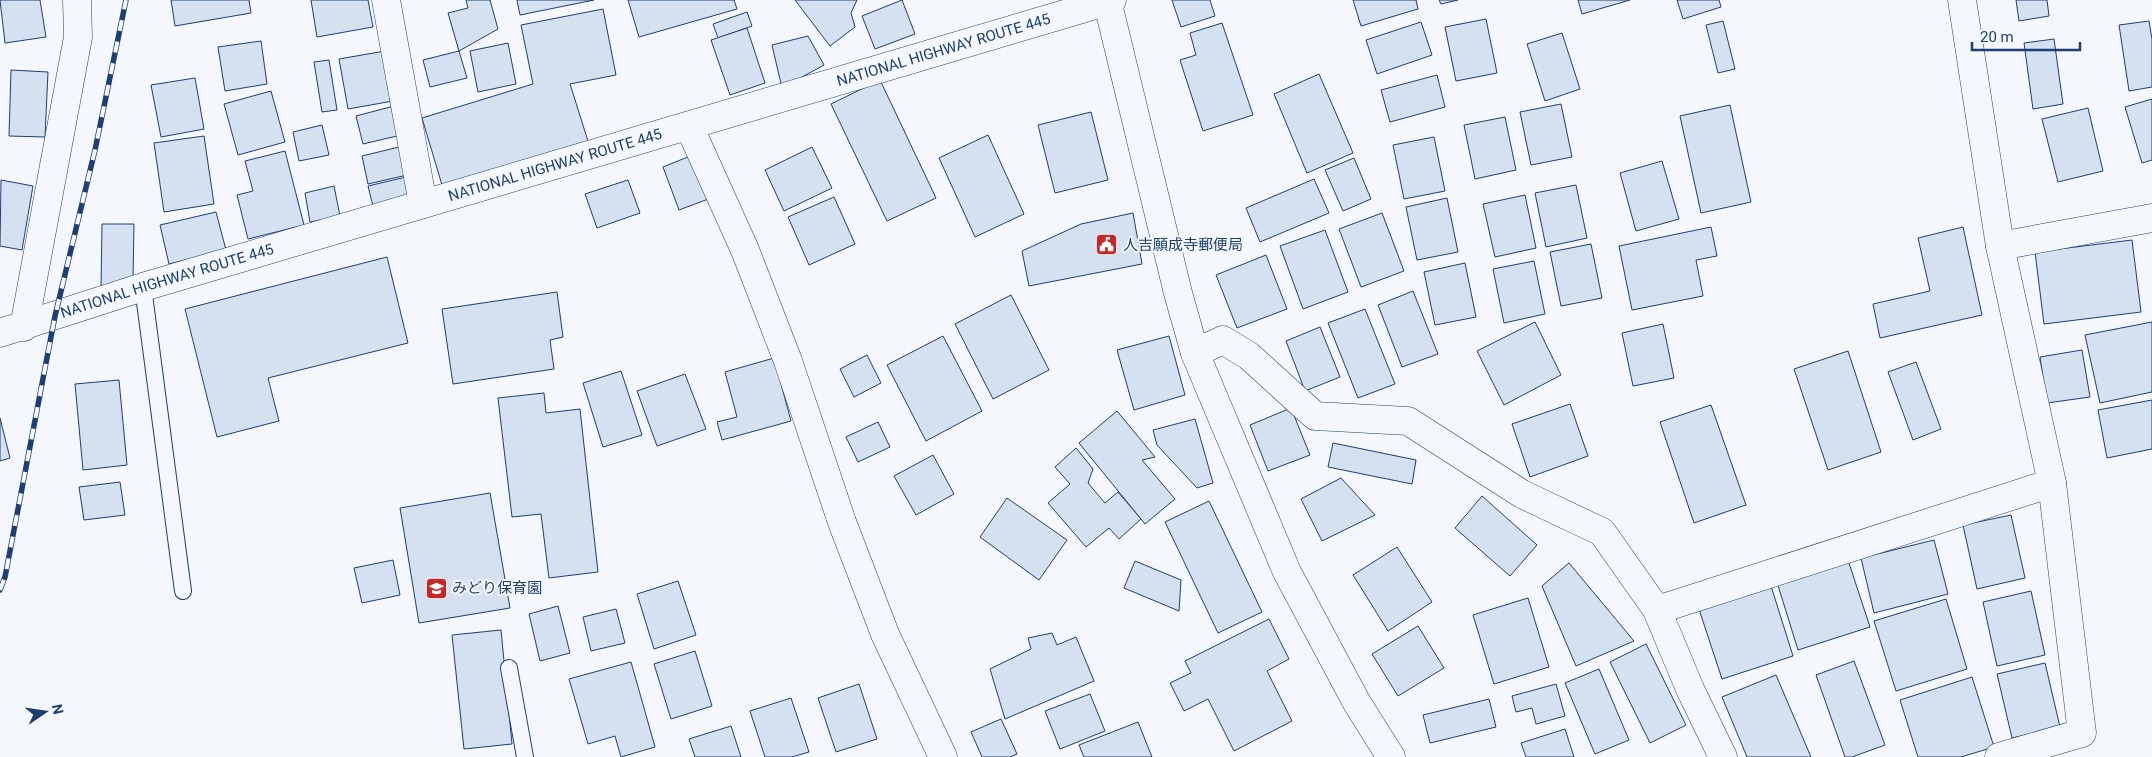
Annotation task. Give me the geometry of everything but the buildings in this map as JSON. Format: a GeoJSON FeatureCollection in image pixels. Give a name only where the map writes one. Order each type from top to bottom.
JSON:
{"type":"FeatureCollection","features":[{"type":"Feature","properties":{"kind":"main road"},"geometry":{"type":"LineString","coordinates":[[12,330],[78,37],[77,0]]}},
{"type":"Feature","properties":{"kind":"main road"},"geometry":{"type":"LineString","coordinates":[[386,0],[423,204]]}},
{"type":"Feature","properties":{"kind":"main road"},"geometry":{"type":"LineString","coordinates":[[1962,0],[2000,246],[2052,483],[2082,733],[1999,757]]}},
{"type":"Feature","properties":{"kind":"main road"},"geometry":{"type":"LineString","coordinates":[[1109,1],[1178,293],[1195,353],[1287,572],[1356,704],[1392,757]]}},
{"type":"Feature","properties":{"kind":"main road","name":"NATIONAL HIGHWAY ROUTE 445"},"geometry":{"type":"LineString","coordinates":[[12,330],[143,287],[1109,1]]}},
{"type":"Feature","properties":{"kind":"main road"},"geometry":{"type":"LineString","coordinates":[[688,126],[745,250],[788,361],[842,522],[885,634],[943,757]]}},
{"type":"Feature","properties":{"kind":"main road"},"geometry":{"type":"LineString","coordinates":[[2000,246],[2152,218]]}},
{"type":"Feature","properties":{"kind":"main road"},"geometry":{"type":"LineString","coordinates":[[1195,353],[1223,340],[1248,356],[1316,416],[1408,421],[1522,494],[1602,532],[1657,610],[1690,689],[1723,757]]}},
{"type":"Feature","properties":{"kind":"main road"},"geometry":{"type":"LineString","coordinates":[[1657,610],[2052,483]]}},
{"type":"Feature","properties":{"kind":"lane"},"geometry":{"type":"LineString","coordinates":[[143,287],[183,591]]}},
{"type":"Feature","properties":{"kind":"lane"},"geometry":{"type":"LineString","coordinates":[[509,668],[525,757]]}},
{"type":"Feature","properties":{"kind":"railway"},"geometry":{"type":"LineString","coordinates":[[0,590],[5,577],[55,316],[95,150],[126,0]]}},
{"type":"Feature","properties":{"kind":"place","name":"人吉願成寺郵便局"},"geometry":{"type":"Point","coordinates":[1107,245]}},
{"type":"Feature","properties":{"kind":"place","name":"みどり保育園"},"geometry":{"type":"Point","coordinates":[436,588]}}]}
